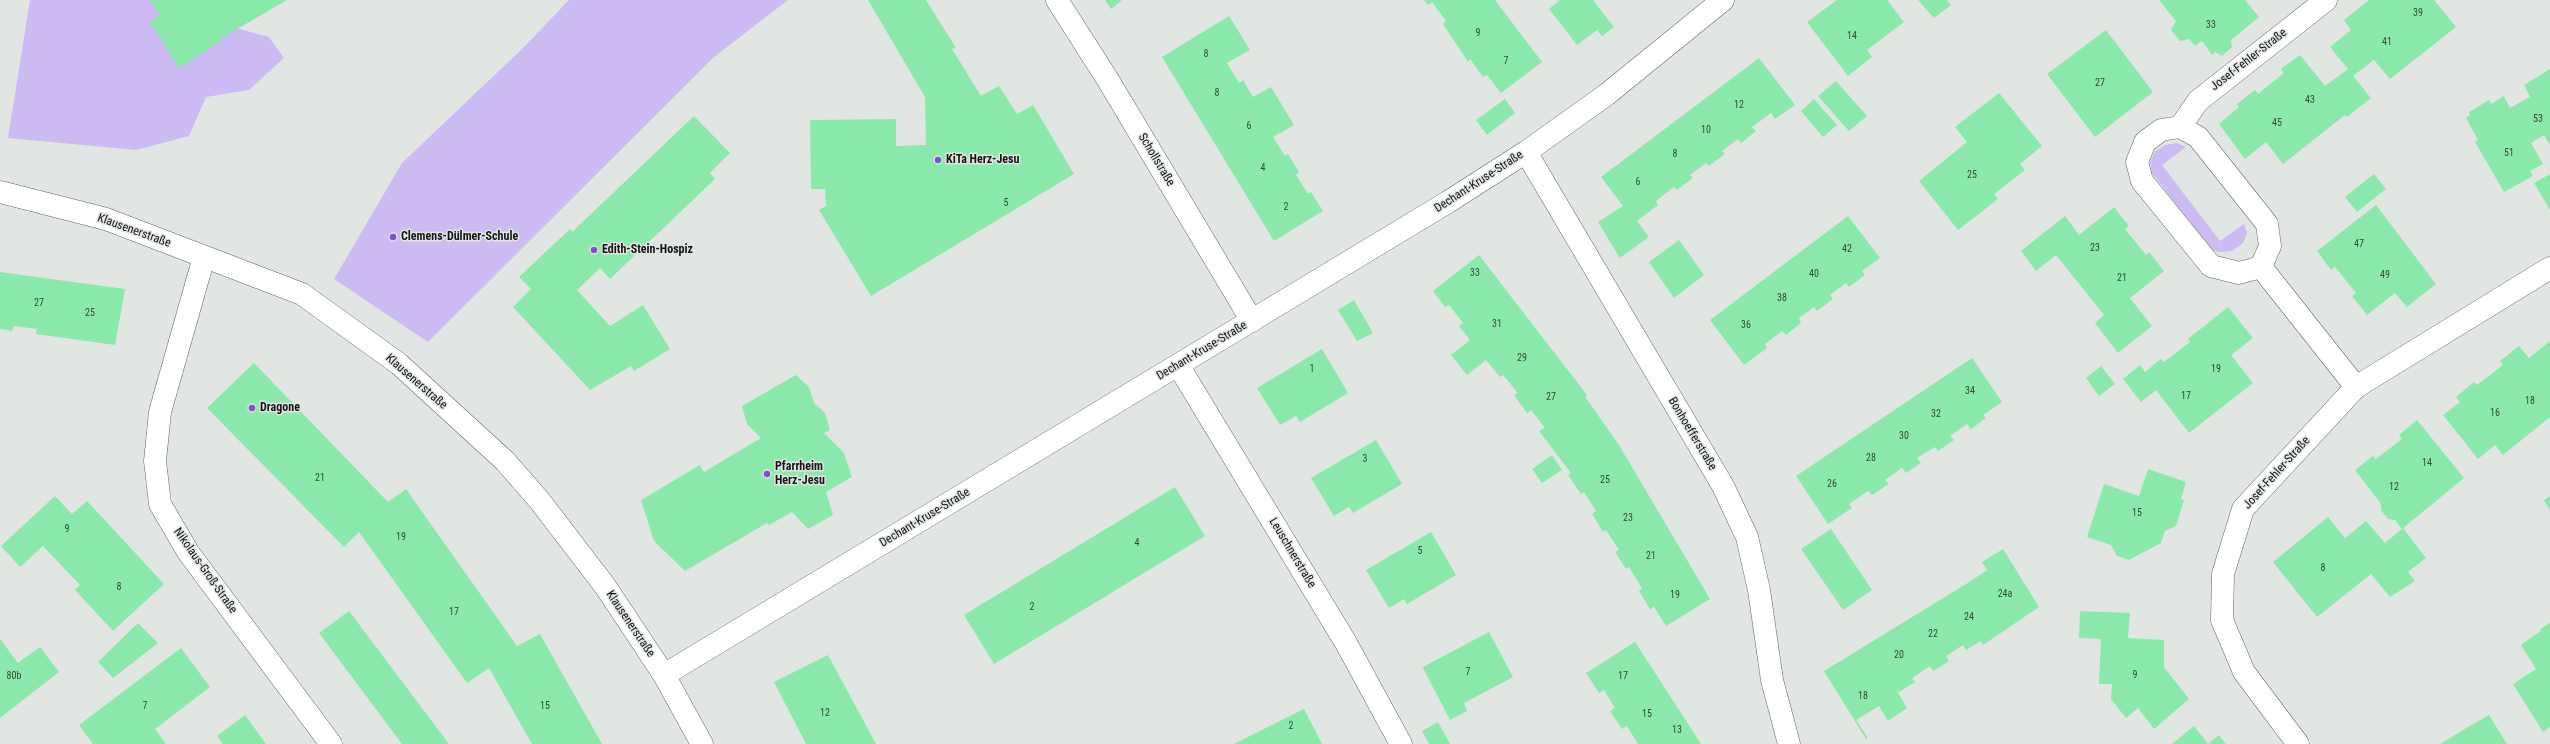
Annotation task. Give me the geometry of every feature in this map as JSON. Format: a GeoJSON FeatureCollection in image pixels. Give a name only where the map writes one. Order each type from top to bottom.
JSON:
{"type":"FeatureCollection","features":[{"type":"Feature","properties":{"kind":"street","name":"Schollstraße"},"geometry":{"type":"LineString","coordinates":[[1057,0],[1108,80],[1252,321]]}},
{"type":"Feature","properties":{"kind":"street","name":"Dechant-Kruse-Straße"},"geometry":{"type":"LineString","coordinates":[[664,675],[1252,321],[1526,152],[1606,95],[1723,0]]}},
{"type":"Feature","properties":{"kind":"street","name":"Josef-Fehler-Straße"},"geometry":{"type":"LineString","coordinates":[[2180,127],[2198,101],[2326,0]]}},
{"type":"Feature","properties":{"kind":"street"},"geometry":{"type":"LineString","coordinates":[[2180,127],[2198,137],[2266,224],[2270,246],[2261,267],[2239,273],[2211,266],[2142,181],[2137,162],[2145,142],[2161,130],[2180,127]]}},
{"type":"Feature","properties":{"kind":"street","name":"Bonhoefferstraße"},"geometry":{"type":"LineString","coordinates":[[1526,152],[1719,479],[1747,537],[1759,590],[1762,627],[1772,680],[1789,744]]}},
{"type":"Feature","properties":{"kind":"street","name":"Klausenerstraße"},"geometry":{"type":"LineString","coordinates":[[0,192],[106,219],[302,294],[399,364],[505,461],[540,500],[605,586],[664,675],[702,744]]}},
{"type":"Feature","properties":{"kind":"street","name":"Nikolaus-Groß-Straße"},"geometry":{"type":"LineString","coordinates":[[204,257],[160,412],[155,461],[160,504],[188,552],[331,744]]}},
{"type":"Feature","properties":{"kind":"street"},"geometry":{"type":"LineString","coordinates":[[2261,267],[2356,387]]}},
{"type":"Feature","properties":{"kind":"street","name":"Josef-Fehler-Straße"},"geometry":{"type":"LineString","coordinates":[[2298,744],[2244,672],[2222,620],[2223,574],[2242,509],[2356,387],[2550,268]]}},
{"type":"Feature","properties":{"kind":"street","name":"Leuschnerstraße"},"geometry":{"type":"LineString","coordinates":[[1178,365],[1346,643],[1401,744]]}},
{"type":"Feature","properties":{"kind":"shaded area"},"geometry":{"type":"Polygon","coordinates":[[[30,0],[168,0],[225,25],[269,37],[284,58],[249,90],[206,97],[189,136],[136,150],[8,138],[30,0]]]}},
{"type":"Feature","properties":{"kind":"shaded area"},"geometry":{"type":"Polygon","coordinates":[[[569,0],[788,0],[714,57],[428,342],[334,279],[402,163],[523,48],[569,0]]]}},
{"type":"Feature","properties":{"kind":"shaded area"},"geometry":{"type":"Polygon","coordinates":[[[2176,143],[2186,147],[2162,165],[2220,241],[2244,224],[2247,233],[2243,243],[2232,251],[2220,252],[2211,250],[2152,173],[2150,162],[2155,151],[2165,145],[2176,143]]]}},
{"type":"Feature","properties":{"kind":"building"},"geometry":{"type":"Polygon","coordinates":[[[150,0],[287,0],[220,39],[221,41],[179,68],[150,22],[160,15],[150,0]]]}},
{"type":"Feature","properties":{"kind":"building","name":"KiTa Herz-Jesu"},"geometry":{"type":"Polygon","coordinates":[[[868,0],[926,0],[956,48],[952,49],[981,96],[999,86],[1017,114],[1033,105],[1074,174],[871,296],[819,210],[826,206],[825,189],[811,189],[810,120],[896,119],[896,146],[926,145],[925,97],[868,0]]]}},
{"type":"Feature","properties":{"kind":"building"},"geometry":{"type":"Polygon","coordinates":[[[1105,0],[1122,0],[1111,9],[1105,0]]]}},
{"type":"Feature","properties":{"kind":"building"},"geometry":{"type":"Polygon","coordinates":[[[1424,0],[1495,0],[1542,62],[1501,93],[1487,75],[1483,77],[1470,59],[1468,62],[1443,24],[1446,21],[1432,2],[1428,5],[1424,0]]]}},
{"type":"Feature","properties":{"kind":"building"},"geometry":{"type":"Polygon","coordinates":[[[1560,0],[1593,0],[1614,27],[1602,36],[1597,30],[1577,45],[1549,9],[1560,0]]]}},
{"type":"Feature","properties":{"kind":"building"},"geometry":{"type":"Polygon","coordinates":[[[1837,0],[1887,0],[1904,22],[1867,50],[1872,57],[1848,76],[1807,22],[1837,0]]]}},
{"type":"Feature","properties":{"kind":"building"},"geometry":{"type":"Polygon","coordinates":[[[1918,0],[1947,0],[1951,5],[1934,18],[1918,0]]]}},
{"type":"Feature","properties":{"kind":"building"},"geometry":{"type":"Polygon","coordinates":[[[2159,0],[2245,0],[2259,17],[2231,40],[2232,47],[2222,56],[2215,52],[2212,55],[2202,41],[2195,46],[2189,39],[2180,41],[2171,30],[2176,21],[2159,0]]]}},
{"type":"Feature","properties":{"kind":"building"},"geometry":{"type":"Polygon","coordinates":[[[2369,0],[2434,0],[2456,27],[2390,79],[2374,60],[2353,76],[2371,98],[2347,117],[2345,115],[2283,164],[2266,142],[2245,159],[2219,124],[2239,107],[2237,104],[2255,90],[2258,94],[2284,73],[2281,69],[2300,55],[2325,86],[2348,69],[2330,47],[2351,30],[2344,20],[2369,0]]]}},
{"type":"Feature","properties":{"kind":"building"},"geometry":{"type":"Polygon","coordinates":[[[1229,16],[1250,50],[1227,63],[1239,83],[1243,80],[1253,97],[1271,87],[1294,125],[1273,137],[1285,156],[1288,154],[1299,172],[1296,175],[1308,194],[1311,192],[1323,211],[1274,241],[1162,57],[1229,16]]]}},
{"type":"Feature","properties":{"kind":"building"},"geometry":{"type":"Polygon","coordinates":[[[2106,30],[2153,92],[2095,137],[2047,74],[2106,30]]]}},
{"type":"Feature","properties":{"kind":"building"},"geometry":{"type":"Polygon","coordinates":[[[1759,58],[1795,105],[1775,119],[1771,113],[1752,127],[1756,131],[1741,143],[1738,139],[1722,151],[1725,154],[1709,166],[1706,163],[1690,175],[1693,178],[1677,190],[1674,187],[1656,201],[1658,205],[1637,221],[1649,237],[1620,258],[1598,222],[1623,206],[1601,177],[1759,58]]]}},
{"type":"Feature","properties":{"kind":"building"},"geometry":{"type":"Polygon","coordinates":[[[2550,69],[2550,145],[2544,135],[2531,143],[2543,164],[2530,171],[2533,176],[2504,192],[2475,142],[2478,140],[2466,118],[2470,115],[2469,112],[2489,100],[2491,104],[2504,96],[2510,108],[2530,97],[2524,85],[2550,69]]]}},
{"type":"Feature","properties":{"kind":"building"},"geometry":{"type":"Polygon","coordinates":[[[1836,81],[1867,116],[1849,131],[1818,96],[1836,81]]]}},
{"type":"Feature","properties":{"kind":"building"},"geometry":{"type":"Polygon","coordinates":[[[1999,93],[2042,146],[2020,164],[2025,170],[1994,194],[1998,199],[1958,230],[1919,181],[1967,142],[1955,127],[1999,93]]]}},
{"type":"Feature","properties":{"kind":"building"},"geometry":{"type":"Polygon","coordinates":[[[1505,99],[1515,113],[1487,135],[1476,120],[1505,99]]]}},
{"type":"Feature","properties":{"kind":"building"},"geometry":{"type":"Polygon","coordinates":[[[1814,99],[1837,125],[1823,137],[1801,111],[1814,99]]]}},
{"type":"Feature","properties":{"kind":"building","name":"Edith-Stein-Hospiz"},"geometry":{"type":"Polygon","coordinates":[[[694,116],[730,153],[710,173],[715,179],[610,279],[600,268],[577,290],[610,326],[643,305],[670,349],[634,371],[631,366],[590,390],[513,307],[531,289],[519,277],[570,229],[572,232],[694,116]]]}},
{"type":"Feature","properties":{"kind":"building"},"geometry":{"type":"Polygon","coordinates":[[[2374,174],[2386,189],[2357,212],[2345,197],[2374,174]]]}},
{"type":"Feature","properties":{"kind":"building"},"geometry":{"type":"Polygon","coordinates":[[[2550,174],[2550,210],[2534,183],[2550,174]]]}},
{"type":"Feature","properties":{"kind":"building"},"geometry":{"type":"Polygon","coordinates":[[[2376,205],[2436,284],[2407,307],[2395,293],[2367,315],[2352,296],[2356,293],[2335,267],[2331,270],[2317,251],[2376,205]]]}},
{"type":"Feature","properties":{"kind":"building"},"geometry":{"type":"Polygon","coordinates":[[[2114,207],[2129,226],[2125,229],[2146,255],[2149,252],[2164,271],[2130,298],[2152,326],[2118,353],[2095,323],[2104,315],[2056,255],[2036,271],[2021,251],[2065,216],[2079,235],[2114,207]]]}},
{"type":"Feature","properties":{"kind":"building"},"geometry":{"type":"Polygon","coordinates":[[[1848,216],[1880,258],[1862,271],[1865,275],[1849,287],[1846,283],[1830,295],[1833,299],[1817,311],[1814,307],[1799,318],[1801,323],[1786,335],[1782,331],[1765,344],[1767,348],[1744,365],[1710,320],[1848,216]]]}},
{"type":"Feature","properties":{"kind":"building"},"geometry":{"type":"Polygon","coordinates":[[[1679,240],[1704,275],[1674,298],[1649,262],[1679,240]]]}},
{"type":"Feature","properties":{"kind":"building"},"geometry":{"type":"Polygon","coordinates":[[[1479,255],[1587,395],[1586,398],[1619,445],[1710,599],[1666,626],[1654,607],[1650,609],[1639,591],[1642,588],[1629,567],[1626,569],[1615,552],[1619,550],[1606,530],[1603,532],[1592,514],[1596,511],[1584,492],[1581,494],[1568,475],[1571,473],[1539,431],[1545,428],[1531,410],[1527,413],[1514,395],[1518,393],[1503,375],[1500,377],[1486,360],[1467,375],[1451,355],[1470,340],[1459,326],[1463,323],[1449,305],[1445,307],[1433,291],[1479,255]]]}},
{"type":"Feature","properties":{"kind":"building"},"geometry":{"type":"Polygon","coordinates":[[[0,272],[125,289],[115,345],[36,334],[37,329],[14,326],[12,331],[0,329],[0,272]]]}},
{"type":"Feature","properties":{"kind":"building"},"geometry":{"type":"Polygon","coordinates":[[[1354,300],[1373,333],[1357,341],[1338,310],[1354,300]]]}},
{"type":"Feature","properties":{"kind":"building"},"geometry":{"type":"Polygon","coordinates":[[[2228,307],[2253,338],[2231,355],[2253,383],[2189,433],[2156,390],[2141,402],[2123,379],[2140,365],[2145,372],[2161,359],[2164,362],[2190,342],[2188,339],[2228,307]]]}},
{"type":"Feature","properties":{"kind":"building"},"geometry":{"type":"Polygon","coordinates":[[[2550,341],[2550,417],[2503,455],[2495,445],[2478,459],[2443,415],[2460,402],[2456,397],[2474,382],[2477,385],[2503,365],[2500,361],[2519,346],[2529,358],[2550,341]]]}},
{"type":"Feature","properties":{"kind":"building"},"geometry":{"type":"Polygon","coordinates":[[[1322,349],[1348,393],[1300,422],[1296,416],[1280,425],[1257,388],[1322,349]]]}},
{"type":"Feature","properties":{"kind":"building"},"geometry":{"type":"Polygon","coordinates":[[[1972,358],[2002,402],[1983,415],[1986,418],[1971,429],[1967,424],[1950,436],[1954,440],[1938,451],[1935,447],[1917,458],[1921,463],[1906,473],[1902,468],[1885,480],[1889,484],[1872,495],[1868,491],[1849,504],[1852,508],[1828,524],[1796,476],[1972,358]]]}},
{"type":"Feature","properties":{"kind":"building"},"geometry":{"type":"Polygon","coordinates":[[[254,363],[388,502],[406,489],[517,646],[540,634],[602,744],[532,744],[489,668],[467,683],[359,532],[344,547],[207,408],[254,363]]]}},
{"type":"Feature","properties":{"kind":"building"},"geometry":{"type":"Polygon","coordinates":[[[2101,366],[2115,384],[2099,396],[2086,378],[2101,366]]]}},
{"type":"Feature","properties":{"kind":"building","name":"Pfarrheim Herz-Jesu"},"geometry":{"type":"Polygon","coordinates":[[[796,375],[809,387],[814,403],[825,413],[830,430],[824,433],[844,453],[852,477],[826,492],[833,515],[808,529],[792,512],[769,525],[767,523],[685,571],[654,541],[641,500],[700,465],[704,472],[761,438],[747,424],[742,406],[796,375]]]}},
{"type":"Feature","properties":{"kind":"building"},"geometry":{"type":"Polygon","coordinates":[[[2417,420],[2464,478],[2403,528],[2426,558],[2408,572],[2415,581],[2390,597],[2371,574],[2317,617],[2273,562],[2328,517],[2345,538],[2366,521],[2385,543],[2402,529],[2395,520],[2388,519],[2381,510],[2381,504],[2355,470],[2373,456],[2376,459],[2402,439],[2399,435],[2417,420]]]}},
{"type":"Feature","properties":{"kind":"building"},"geometry":{"type":"Polygon","coordinates":[[[1376,440],[1402,484],[1353,513],[1349,507],[1334,516],[1311,478],[1376,440]]]}},
{"type":"Feature","properties":{"kind":"building"},"geometry":{"type":"Polygon","coordinates":[[[1552,455],[1562,470],[1542,483],[1532,469],[1552,455]]]}},
{"type":"Feature","properties":{"kind":"building"},"geometry":{"type":"Polygon","coordinates":[[[2148,469],[2186,482],[2181,499],[2184,500],[2176,526],[2165,531],[2161,543],[2129,560],[2117,556],[2111,545],[2087,537],[2104,484],[2139,496],[2148,469]]]}},
{"type":"Feature","properties":{"kind":"building"},"geometry":{"type":"Polygon","coordinates":[[[1175,487],[1205,536],[994,664],[964,615],[1175,487]]]}},
{"type":"Feature","properties":{"kind":"building"},"geometry":{"type":"Polygon","coordinates":[[[55,496],[72,514],[87,501],[164,584],[113,631],[75,590],[80,585],[43,546],[20,567],[1,546],[55,496]]]}},
{"type":"Feature","properties":{"kind":"building"},"geometry":{"type":"Polygon","coordinates":[[[2550,496],[2550,510],[2544,500],[2550,496]]]}},
{"type":"Feature","properties":{"kind":"building"},"geometry":{"type":"Polygon","coordinates":[[[1831,529],[1872,590],[1843,610],[1801,549],[1831,529]]]}},
{"type":"Feature","properties":{"kind":"building"},"geometry":{"type":"Polygon","coordinates":[[[1431,532],[1456,575],[1407,604],[1404,599],[1389,608],[1366,570],[1431,532]]]}},
{"type":"Feature","properties":{"kind":"building"},"geometry":{"type":"Polygon","coordinates":[[[2003,549],[2039,607],[1983,645],[1981,641],[1966,650],[1963,645],[1946,656],[1949,661],[1933,671],[1930,666],[1912,678],[1915,682],[1899,692],[1896,689],[1907,708],[1888,721],[1879,706],[1856,720],[1868,738],[1866,739],[1824,671],[1971,581],[1987,570],[1982,562],[2003,549]]]}},
{"type":"Feature","properties":{"kind":"building"},"geometry":{"type":"Polygon","coordinates":[[[349,611],[449,744],[402,744],[319,633],[349,611]]]}},
{"type":"Feature","properties":{"kind":"building"},"geometry":{"type":"Polygon","coordinates":[[[2080,611],[2130,613],[2128,638],[2164,640],[2164,667],[2189,699],[2154,729],[2138,708],[2126,718],[2111,699],[2112,684],[2099,684],[2101,639],[2079,638],[2080,611]]]}},
{"type":"Feature","properties":{"kind":"building"},"geometry":{"type":"Polygon","coordinates":[[[138,623],[158,643],[113,678],[98,662],[138,623]]]}},
{"type":"Feature","properties":{"kind":"building"},"geometry":{"type":"Polygon","coordinates":[[[2550,623],[2550,727],[2543,732],[2513,684],[2536,669],[2521,645],[2541,631],[2540,629],[2550,623]]]}},
{"type":"Feature","properties":{"kind":"building"},"geometry":{"type":"Polygon","coordinates":[[[1489,632],[1513,677],[1464,703],[1467,711],[1450,720],[1421,664],[1423,667],[1489,632]]]}},
{"type":"Feature","properties":{"kind":"building"},"geometry":{"type":"Polygon","coordinates":[[[0,639],[18,663],[40,647],[59,672],[0,718],[0,639]]]}},
{"type":"Feature","properties":{"kind":"building"},"geometry":{"type":"Polygon","coordinates":[[[1635,642],[1701,744],[1638,744],[1627,726],[1622,729],[1610,711],[1615,708],[1604,690],[1599,693],[1586,673],[1635,642]]]}},
{"type":"Feature","properties":{"kind":"building"},"geometry":{"type":"Polygon","coordinates":[[[181,648],[210,687],[155,729],[166,744],[93,744],[79,725],[181,648]]]}},
{"type":"Feature","properties":{"kind":"building"},"geometry":{"type":"Polygon","coordinates":[[[828,655],[876,744],[806,744],[774,682],[828,655]]]}},
{"type":"Feature","properties":{"kind":"building"},"geometry":{"type":"Polygon","coordinates":[[[1304,709],[1322,744],[1234,744],[1304,709]]]}},
{"type":"Feature","properties":{"kind":"building"},"geometry":{"type":"Polygon","coordinates":[[[245,715],[266,744],[223,744],[217,736],[245,715]]]}},
{"type":"Feature","properties":{"kind":"building"},"geometry":{"type":"Polygon","coordinates":[[[2489,715],[2507,744],[2440,744],[2468,727],[2489,715]]]}},
{"type":"Feature","properties":{"kind":"building"},"geometry":{"type":"Polygon","coordinates":[[[1438,722],[1450,744],[1429,744],[1422,731],[1438,722]]]}},
{"type":"Feature","properties":{"kind":"building"},"geometry":{"type":"Polygon","coordinates":[[[2194,726],[2208,744],[2172,744],[2194,726]]]}},
{"type":"Feature","properties":{"kind":"building"},"geometry":{"type":"Polygon","coordinates":[[[2219,735],[2226,744],[2208,744],[2219,735]]]}},
{"type":"Feature","properties":{"kind":"place","name":"KiTa Herz-Jesu"},"geometry":{"type":"Point","coordinates":[938,160]}},
{"type":"Feature","properties":{"kind":"place","name":"Clemens-Dülmer-Schule"},"geometry":{"type":"Point","coordinates":[393,237]}},
{"type":"Feature","properties":{"kind":"place","name":"Edith-Stein-Hospiz"},"geometry":{"type":"Point","coordinates":[594,250]}},
{"type":"Feature","properties":{"kind":"place","name":"Dragone"},"geometry":{"type":"Point","coordinates":[252,408]}},
{"type":"Feature","properties":{"kind":"place","name":"Pfarrheim Herz-Jesu"},"geometry":{"type":"Point","coordinates":[767,474]}}]}
